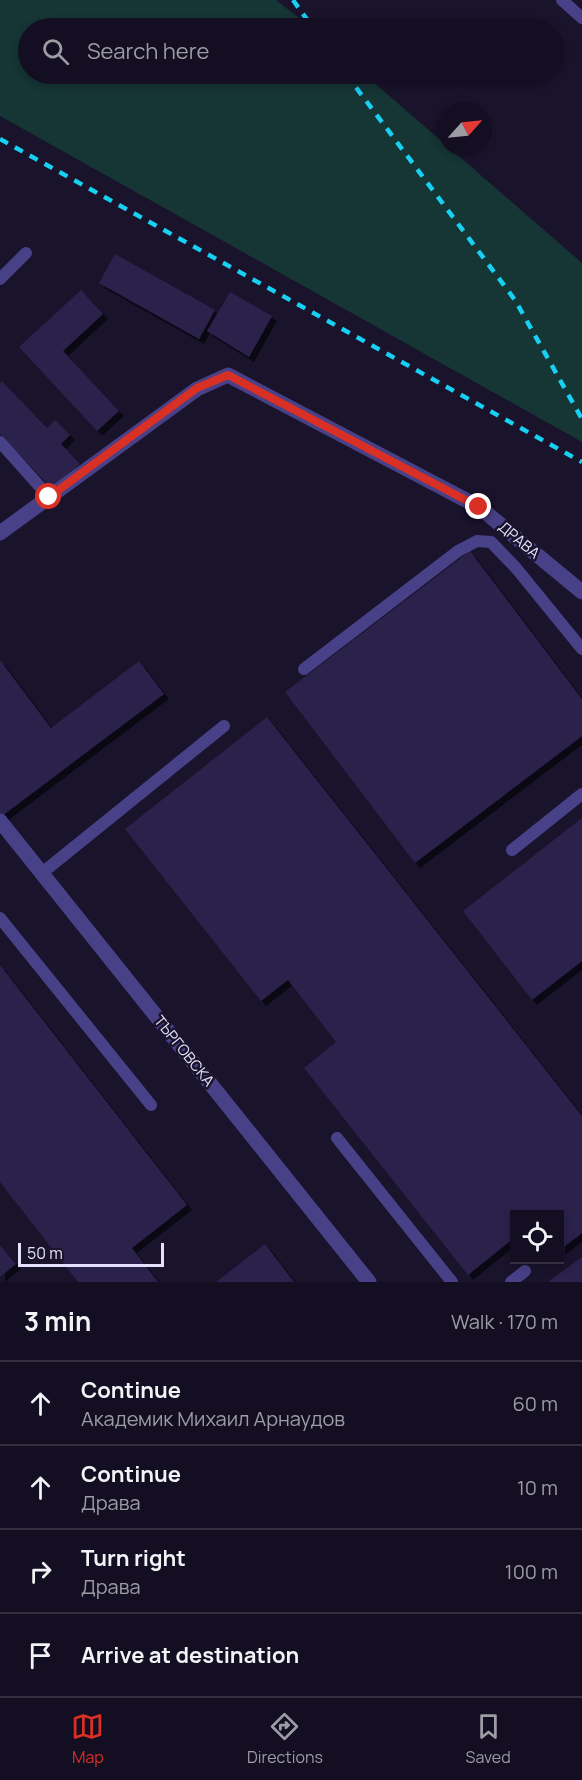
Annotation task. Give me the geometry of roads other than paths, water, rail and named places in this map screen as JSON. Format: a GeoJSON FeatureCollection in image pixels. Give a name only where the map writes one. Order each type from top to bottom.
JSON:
{"type":"FeatureCollection","features":[{"type":"Feature","properties":{"kind":"street","name":"ДРАВА"},"geometry":{"type":"LineString","coordinates":[[49,497],[197,388],[228,375],[479,507],[582,592]]}},
{"type":"Feature","properties":{"kind":"street"},"geometry":{"type":"LineString","coordinates":[[0,533],[49,497]]}},
{"type":"Feature","properties":{"kind":"street","name":"ТЪРГОВСКА"},"geometry":{"type":"LineString","coordinates":[[0,821],[369,1282]]}},
{"type":"Feature","properties":{"kind":"lane"},"geometry":{"type":"LineString","coordinates":[[562,0],[582,18]]}},
{"type":"Feature","properties":{"kind":"lane"},"geometry":{"type":"LineString","coordinates":[[0,279],[26,253]]}},
{"type":"Feature","properties":{"kind":"lane"},"geometry":{"type":"LineString","coordinates":[[0,442],[49,497]]}},
{"type":"Feature","properties":{"kind":"lane"},"geometry":{"type":"LineString","coordinates":[[304,669],[458,551],[477,541],[491,542],[516,568],[582,649]]}},
{"type":"Feature","properties":{"kind":"lane"},"geometry":{"type":"LineString","coordinates":[[42,873],[224,726]]}},
{"type":"Feature","properties":{"kind":"lane"},"geometry":{"type":"LineString","coordinates":[[512,850],[582,794]]}},
{"type":"Feature","properties":{"kind":"lane"},"geometry":{"type":"LineString","coordinates":[[0,918],[151,1105]]}},
{"type":"Feature","properties":{"kind":"lane"},"geometry":{"type":"LineString","coordinates":[[337,1138],[452,1282]]}},
{"type":"Feature","properties":{"kind":"lane"},"geometry":{"type":"LineString","coordinates":[[511,1282],[525,1271]]}},
{"type":"Feature","properties":{"kind":"railway"},"geometry":{"type":"LineString","coordinates":[[293,0],[306,18]]}},
{"type":"Feature","properties":{"kind":"railway"},"geometry":{"type":"LineString","coordinates":[[353,84],[515,300],[582,419]]}},
{"type":"Feature","properties":{"kind":"railway"},"geometry":{"type":"LineString","coordinates":[[0,139],[582,462]]}}]}
